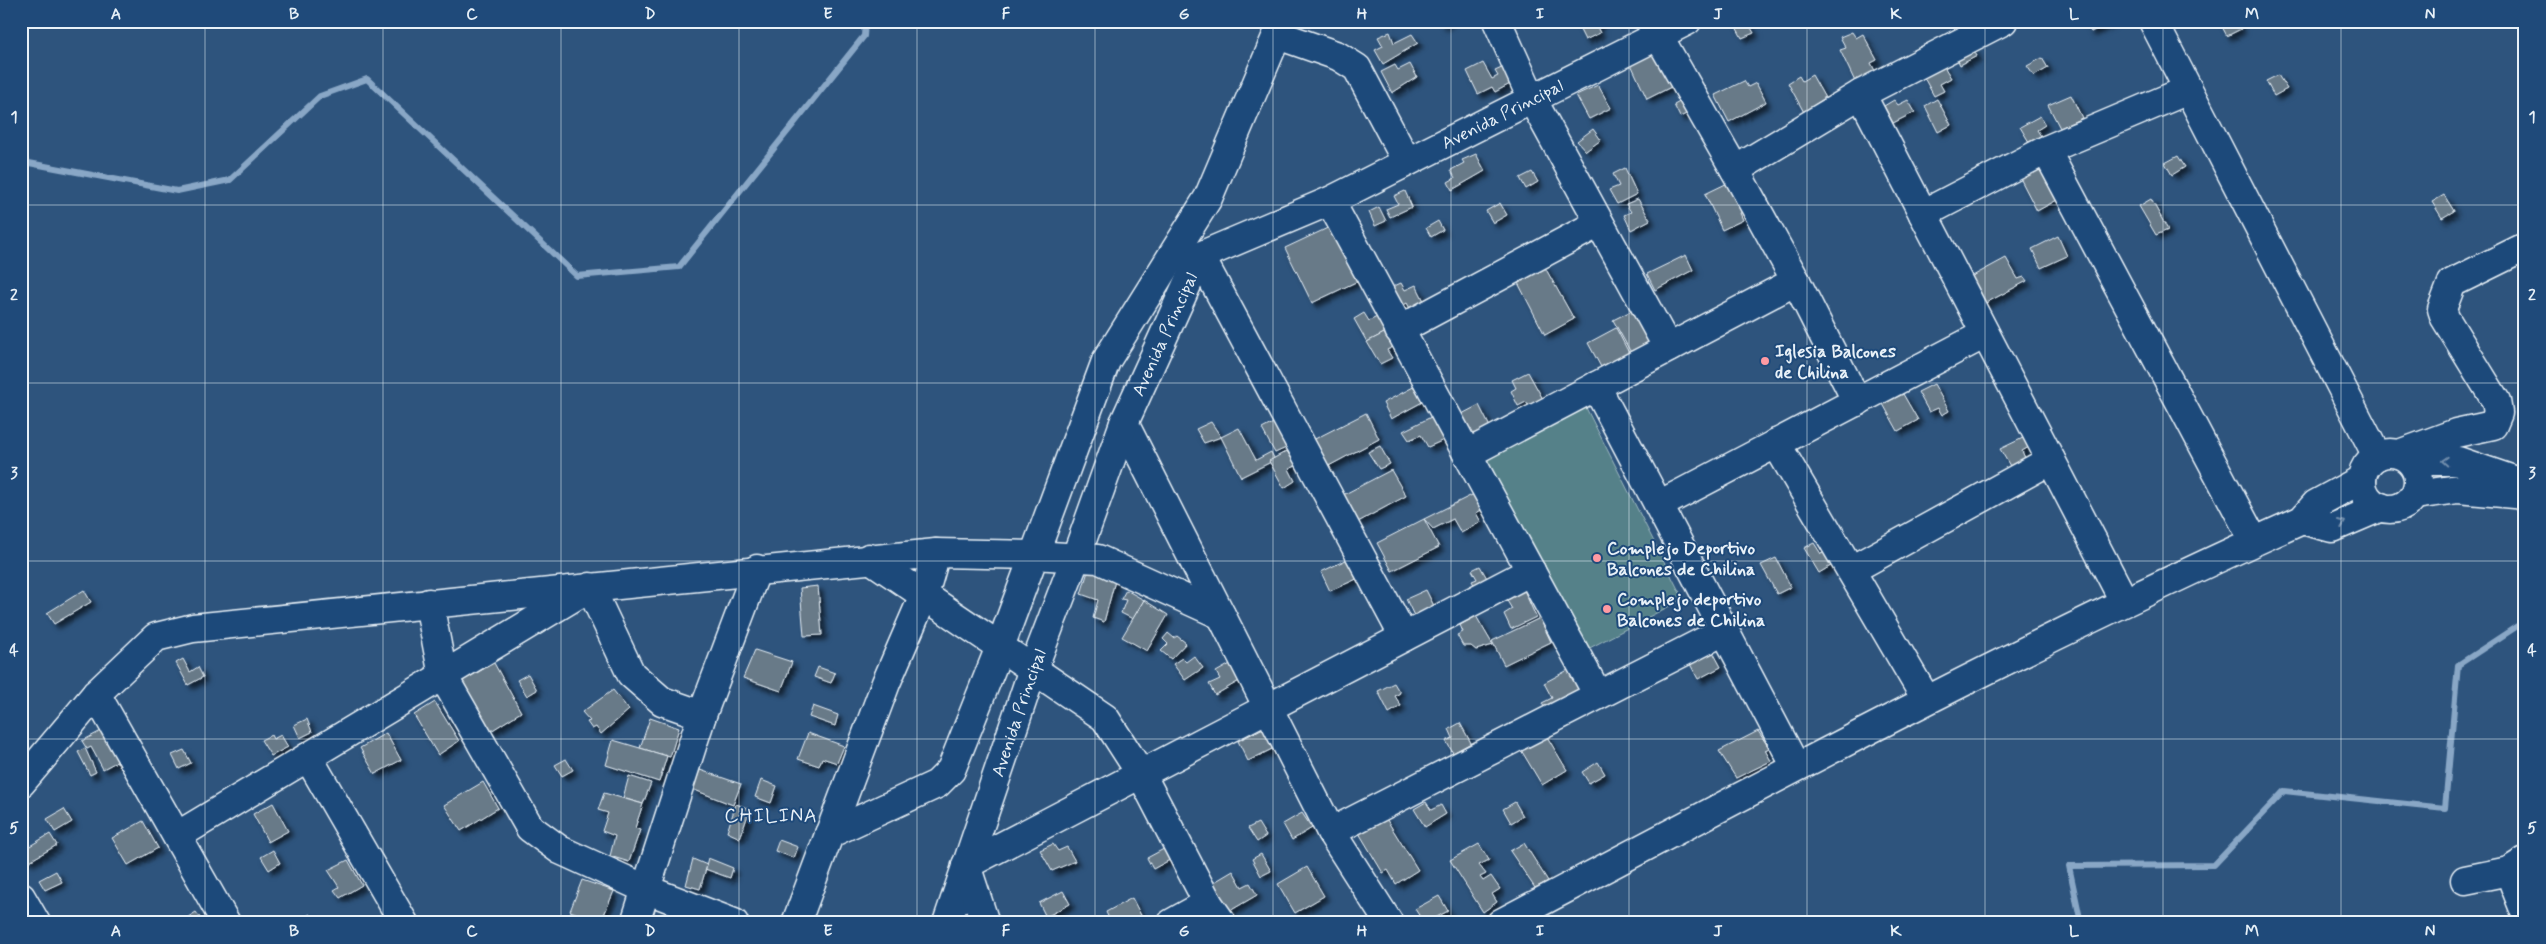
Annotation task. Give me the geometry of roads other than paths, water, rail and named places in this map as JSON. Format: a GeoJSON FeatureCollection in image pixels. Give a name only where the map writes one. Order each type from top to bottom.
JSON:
{"type":"FeatureCollection","features":[{"type":"Feature","properties":{"kind":"street"},"geometry":{"type":"LineString","coordinates":[[1497,21],[1532,99],[1668,348]]}},
{"type":"Feature","properties":{"kind":"street","name":"Avenida Principal"},"geometry":{"type":"LineString","coordinates":[[947,923],[1033,669],[1076,558],[1124,423],[1200,256],[1330,202],[1532,99],[1654,29],[1687,21]]}},
{"type":"Feature","properties":{"kind":"street"},"geometry":{"type":"LineString","coordinates":[[1735,170],[1861,94],[2003,21]]}},
{"type":"Feature","properties":{"kind":"street"},"geometry":{"type":"LineString","coordinates":[[2153,21],[2188,90],[2396,457],[2417,472],[2419,484],[2415,495]]}},
{"type":"Feature","properties":{"kind":"street"},"geometry":{"type":"LineString","coordinates":[[829,834],[937,784],[951,770],[1000,647],[1106,362],[1208,198],[1281,28],[1358,68],[1407,162]]}},
{"type":"Feature","properties":{"kind":"street"},"geometry":{"type":"LineString","coordinates":[[1654,29],[1796,281],[1856,402]]}},
{"type":"Feature","properties":{"kind":"street"},"geometry":{"type":"LineString","coordinates":[[1923,214],[2046,150],[2188,90]]}},
{"type":"Feature","properties":{"kind":"street"},"geometry":{"type":"LineString","coordinates":[[1861,94],[2124,601]]}},
{"type":"Feature","properties":{"kind":"street"},"geometry":{"type":"LineString","coordinates":[[2046,150],[2254,541]]}},
{"type":"Feature","properties":{"kind":"street"},"geometry":{"type":"LineString","coordinates":[[1330,202],[1598,695]]}},
{"type":"Feature","properties":{"kind":"street"},"geometry":{"type":"LineString","coordinates":[[1400,330],[1600,223]]}},
{"type":"Feature","properties":{"kind":"street"},"geometry":{"type":"LineString","coordinates":[[2381,507],[2367,496],[2362,478],[2366,465],[2396,457],[2456,433],[2492,425],[2498,413],[2496,401],[2445,318],[2442,309],[2445,297],[2452,283],[2525,247]]}},
{"type":"Feature","properties":{"kind":"street"},"geometry":{"type":"LineString","coordinates":[[1200,256],[1404,637]]}},
{"type":"Feature","properties":{"kind":"street"},"geometry":{"type":"LineString","coordinates":[[1467,454],[1796,281]]}},
{"type":"Feature","properties":{"kind":"street"},"geometry":{"type":"LineString","coordinates":[[1658,505],[1985,334]]}},
{"type":"Feature","properties":{"kind":"street"},"geometry":{"type":"LineString","coordinates":[[1596,386],[1796,767]]}},
{"type":"Feature","properties":{"kind":"street"},"geometry":{"type":"LineString","coordinates":[[1124,423],[1330,832],[1390,923]]}},
{"type":"Feature","properties":{"kind":"street"},"geometry":{"type":"LineString","coordinates":[[2456,433],[2474,448],[2498,474]]}},
{"type":"Feature","properties":{"kind":"street"},"geometry":{"type":"LineString","coordinates":[[1776,443],[1926,699]]}},
{"type":"Feature","properties":{"kind":"street"},"geometry":{"type":"LineString","coordinates":[[2396,457],[2458,462],[2525,484]]}},
{"type":"Feature","properties":{"kind":"street"},"geometry":{"type":"LineString","coordinates":[[1851,570],[2051,460]]}},
{"type":"Feature","properties":{"kind":"street"},"geometry":{"type":"LineString","coordinates":[[1501,923],[1926,699],[2124,601],[2302,520],[2316,504],[2362,478]]}},
{"type":"Feature","properties":{"kind":"street"},"geometry":{"type":"LineString","coordinates":[[2302,520],[2332,528],[2381,507],[2400,507],[2415,495],[2458,489],[2525,495]]}},
{"type":"Feature","properties":{"kind":"street"},"geometry":{"type":"LineString","coordinates":[[796,923],[886,683],[924,596],[936,553]]}},
{"type":"Feature","properties":{"kind":"street"},"geometry":{"type":"LineString","coordinates":[[21,783],[96,694],[156,637],[193,628],[869,558],[936,553],[1034,555],[1098,559],[1221,615]]}},
{"type":"Feature","properties":{"kind":"street"},"geometry":{"type":"LineString","coordinates":[[869,558],[1105,718],[1141,774],[1215,913],[1172,923]]}},
{"type":"Feature","properties":{"kind":"street"},"geometry":{"type":"LineString","coordinates":[[636,923],[702,715],[757,570]]}},
{"type":"Feature","properties":{"kind":"street"},"geometry":{"type":"LineString","coordinates":[[985,923],[966,865],[1531,572]]}},
{"type":"Feature","properties":{"kind":"street"},"geometry":{"type":"LineString","coordinates":[[177,836],[590,587]]}},
{"type":"Feature","properties":{"kind":"street"},"geometry":{"type":"LineString","coordinates":[[590,587],[631,674],[662,701],[702,715]]}},
{"type":"Feature","properties":{"kind":"street"},"geometry":{"type":"LineString","coordinates":[[429,603],[442,676],[530,828],[560,850],[648,890],[734,923]]}},
{"type":"Feature","properties":{"kind":"street"},"geometry":{"type":"LineString","coordinates":[[1330,832],[1724,631]]}},
{"type":"Feature","properties":{"kind":"street"},"geometry":{"type":"LineString","coordinates":[[96,694],[226,923]]}},
{"type":"Feature","properties":{"kind":"street"},"geometry":{"type":"LineString","coordinates":[[308,757],[404,923]]}},
{"type":"Feature","properties":{"kind":"street"},"geometry":{"type":"LineString","coordinates":[[2465,880],[2517,866],[2525,912]]}},
{"type":"Feature","properties":{"kind":"street"},"geometry":{"type":"LineString","coordinates":[[21,897],[36,923]]}},
{"type":"Feature","properties":{"kind":"waterway"},"geometry":{"type":"LineString","coordinates":[[21,159],[29,163],[177,191],[230,180],[320,96],[367,79],[577,276],[679,267],[864,36],[865,21]]}},
{"type":"Feature","properties":{"kind":"waterway"},"geometry":{"type":"LineString","coordinates":[[2081,923],[2069,866],[2214,865],[2284,791],[2445,808],[2458,665],[2525,621]]}},
{"type":"Feature","properties":{"kind":"place","name":"Iglesia Balcones de Chilina"},"geometry":{"type":"Point","coordinates":[1765,361]}},
{"type":"Feature","properties":{"kind":"place","name":"Complejo Deportivo Balcones de Chilina"},"geometry":{"type":"Point","coordinates":[1597,558]}},
{"type":"Feature","properties":{"kind":"place","name":"Complejo deportivo Balcones de Chilina"},"geometry":{"type":"Point","coordinates":[1607,609]}},
{"type":"Feature","properties":{"kind":"district","name":"CHILINA"},"geometry":{"type":"Point","coordinates":[771,815]}}]}
